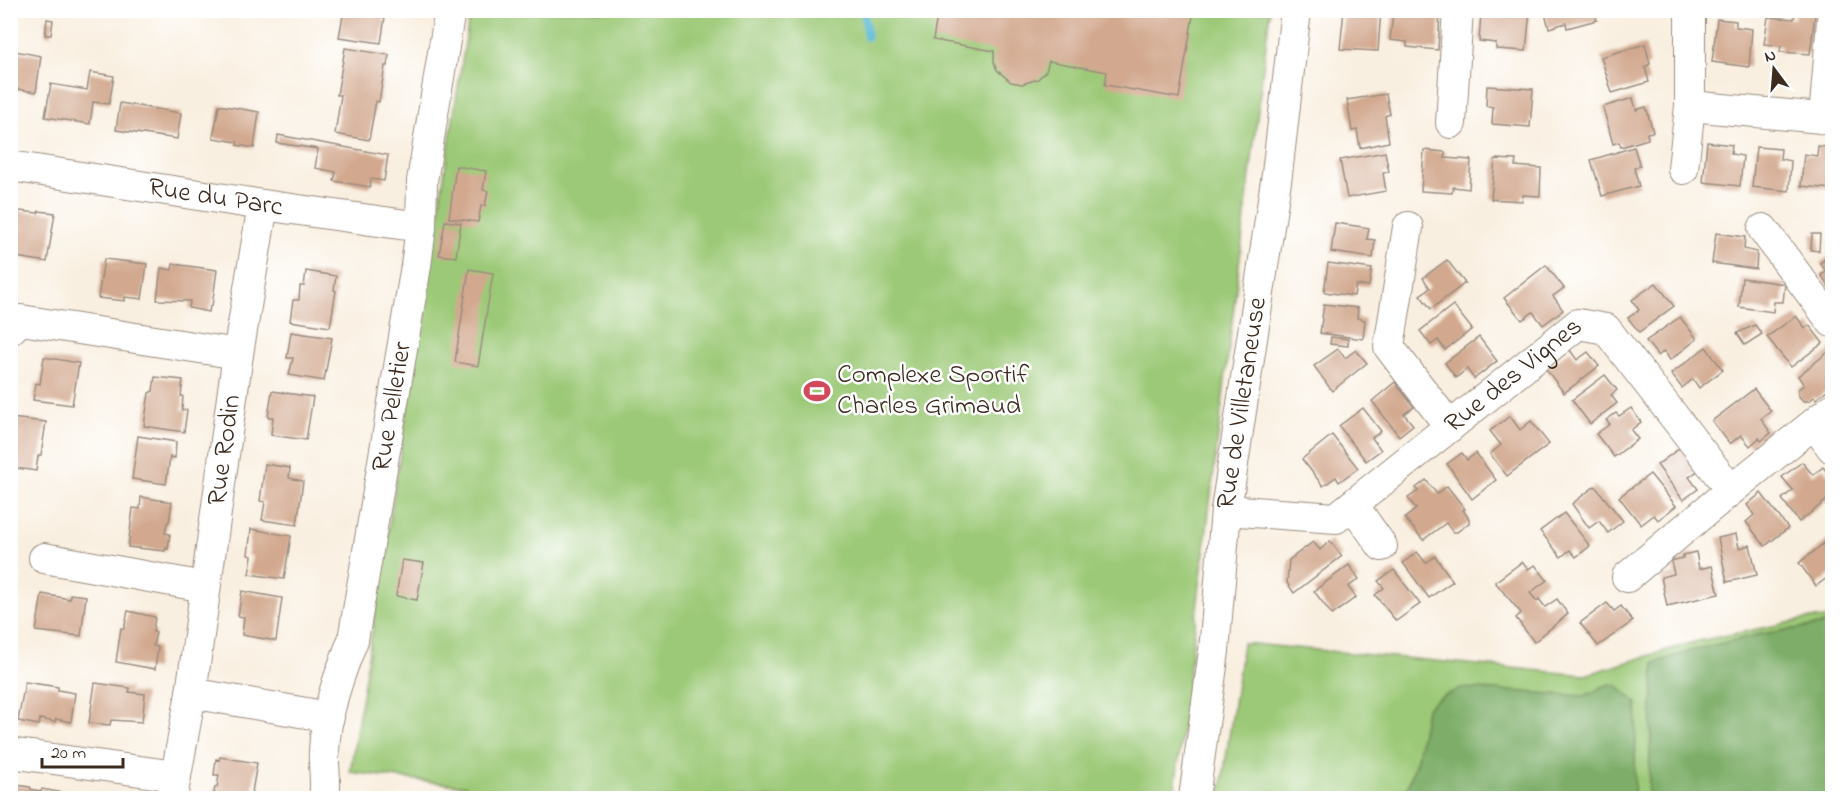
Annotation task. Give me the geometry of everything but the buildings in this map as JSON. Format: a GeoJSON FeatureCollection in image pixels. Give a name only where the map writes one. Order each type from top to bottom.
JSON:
{"type":"FeatureCollection","features":[{"type":"Feature","properties":{"kind":"street","name":"Rue Pelletier"},"geometry":{"type":"LineString","coordinates":[[324,798],[326,787],[324,752],[329,717],[338,677],[353,640],[416,266],[421,227],[422,181],[450,10]]}},
{"type":"Feature","properties":{"kind":"street","name":"Rue de Villetaneuse"},"geometry":{"type":"LineString","coordinates":[[1194,798],[1214,651],[1226,510],[1277,174],[1296,10]]}},
{"type":"Feature","properties":{"kind":"street"},"geometry":{"type":"LineString","coordinates":[[1451,123],[1458,10]]}},
{"type":"Feature","properties":{"kind":"street"},"geometry":{"type":"LineString","coordinates":[[1683,169],[1690,106],[1690,10]]}},
{"type":"Feature","properties":{"kind":"street"},"geometry":{"type":"LineString","coordinates":[[1690,106],[1828,119],[1833,20]]}},
{"type":"Feature","properties":{"kind":"street","name":"Rue du Parc"},"geometry":{"type":"LineString","coordinates":[[10,166],[421,227]]}},
{"type":"Feature","properties":{"kind":"street","name":"Rue Rodin"},"geometry":{"type":"LineString","coordinates":[[174,787],[191,693],[238,354],[263,205]]}},
{"type":"Feature","properties":{"kind":"street"},"geometry":{"type":"LineString","coordinates":[[1408,227],[1389,348],[1450,427]]}},
{"type":"Feature","properties":{"kind":"street"},"geometry":{"type":"LineString","coordinates":[[1762,229],[1833,322]]}},
{"type":"Feature","properties":{"kind":"street"},"geometry":{"type":"LineString","coordinates":[[10,330],[21,320],[238,354]]}},
{"type":"Feature","properties":{"kind":"street","name":"Rue des Vignes"},"geometry":{"type":"LineString","coordinates":[[1226,510],[1336,518],[1578,324],[1606,329],[1731,490]]}},
{"type":"Feature","properties":{"kind":"street"},"geometry":{"type":"LineString","coordinates":[[1627,577],[1823,417],[1833,448]]}},
{"type":"Feature","properties":{"kind":"street"},"geometry":{"type":"LineString","coordinates":[[1353,505],[1382,546]]}},
{"type":"Feature","properties":{"kind":"street"},"geometry":{"type":"LineString","coordinates":[[44,558],[205,587]]}},
{"type":"Feature","properties":{"kind":"street"},"geometry":{"type":"LineString","coordinates":[[191,693],[329,717]]}},
{"type":"Feature","properties":{"kind":"street"},"geometry":{"type":"LineString","coordinates":[[10,753],[174,787]]}},
{"type":"Feature","properties":{"kind":"green space","name":"Complexe Sportif Charles Grimaud"},"geometry":{"type":"Polygon","coordinates":[[[470,11],[1270,11],[1174,798],[469,798],[470,791],[466,790],[466,786],[350,772],[470,11]]]}},
{"type":"Feature","properties":{"kind":"green space"},"geometry":{"type":"Polygon","coordinates":[[[1832,618],[1832,798],[1220,798],[1243,643],[1585,675],[1694,642],[1807,619],[1832,618]]]}},
{"type":"Feature","properties":{"kind":"green space"},"geometry":{"type":"Polygon","coordinates":[[[1832,623],[1832,798],[1648,798],[1654,663],[1697,649],[1761,634],[1832,623]]]}},
{"type":"Feature","properties":{"kind":"green space"},"geometry":{"type":"Polygon","coordinates":[[[1611,684],[1617,686],[1637,703],[1634,798],[1404,798],[1417,759],[1426,709],[1439,699],[1464,688],[1583,696],[1611,684]]]}},
{"type":"Feature","properties":{"kind":"waterway"},"geometry":{"type":"LineString","coordinates":[[864,10],[867,37]]}},
{"type":"Feature","properties":{"kind":"place","name":"Complexe Sportif Charles Grimaud"},"geometry":{"type":"Point","coordinates":[817,391]}}]}
